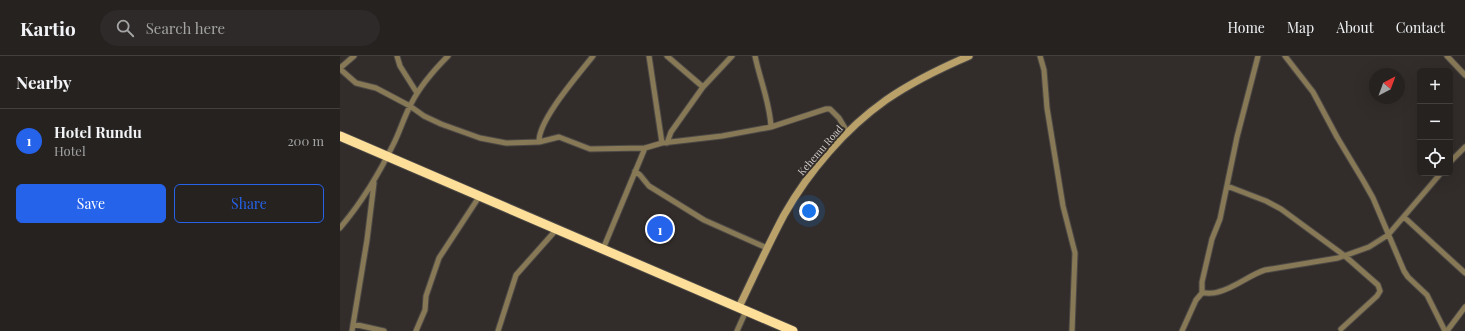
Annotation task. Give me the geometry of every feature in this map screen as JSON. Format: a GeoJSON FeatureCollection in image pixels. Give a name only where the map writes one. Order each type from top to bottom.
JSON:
{"type":"FeatureCollection","features":[{"type":"Feature","properties":{"kind":"highway"},"geometry":{"type":"LineString","coordinates":[[340,136],[793,331]]}},
{"type":"Feature","properties":{"kind":"street"},"geometry":{"type":"LineString","coordinates":[[354,56],[340,69],[356,83],[376,88],[410,106],[424,116],[441,124],[480,138],[506,144],[540,142],[558,137],[590,149],[645,148],[664,143],[722,136],[771,127],[821,110],[830,109],[839,118],[848,133]]}},
{"type":"Feature","properties":{"kind":"street"},"geometry":{"type":"LineString","coordinates":[[397,56],[400,66],[417,93]]}},
{"type":"Feature","properties":{"kind":"street"},"geometry":{"type":"LineString","coordinates":[[340,228],[361,202],[374,182],[396,140],[417,93],[448,56]]}},
{"type":"Feature","properties":{"kind":"street"},"geometry":{"type":"LineString","coordinates":[[540,142],[541,131],[547,118],[593,56]]}},
{"type":"Feature","properties":{"kind":"street"},"geometry":{"type":"LineString","coordinates":[[649,56],[664,143]]}},
{"type":"Feature","properties":{"kind":"street"},"geometry":{"type":"LineString","coordinates":[[667,56],[703,87]]}},
{"type":"Feature","properties":{"kind":"street"},"geometry":{"type":"LineString","coordinates":[[664,143],[703,87],[732,56]]}},
{"type":"Feature","properties":{"kind":"street"},"geometry":{"type":"LineString","coordinates":[[755,56],[759,77],[770,116],[771,127]]}},
{"type":"Feature","properties":{"kind":"street","name":"Kehemu Road"},"geometry":{"type":"LineString","coordinates":[[743,309],[767,248],[785,214],[802,187],[820,163],[848,133],[887,99],[905,88],[969,56]]}},
{"type":"Feature","properties":{"kind":"street"},"geometry":{"type":"LineString","coordinates":[[1040,56],[1044,70],[1047,108],[1063,206],[1075,253],[1072,331]]}},
{"type":"Feature","properties":{"kind":"street"},"geometry":{"type":"LineString","coordinates":[[1182,331],[1196,300],[1202,293],[1202,282],[1205,268],[1212,239],[1220,219],[1236,137],[1258,56]]}},
{"type":"Feature","properties":{"kind":"street"},"geometry":{"type":"LineString","coordinates":[[1285,56],[1313,92],[1337,138],[1373,198],[1404,271],[1408,277],[1427,295],[1446,331],[1465,307]]}},
{"type":"Feature","properties":{"kind":"street"},"geometry":{"type":"LineString","coordinates":[[1447,56],[1465,75]]}},
{"type":"Feature","properties":{"kind":"street"},"geometry":{"type":"LineString","coordinates":[[1453,159],[1465,147]]}},
{"type":"Feature","properties":{"kind":"street"},"geometry":{"type":"LineString","coordinates":[[603,249],[645,148]]}},
{"type":"Feature","properties":{"kind":"street"},"geometry":{"type":"LineString","coordinates":[[635,171],[640,174],[649,186],[704,220],[767,248]]}},
{"type":"Feature","properties":{"kind":"street"},"geometry":{"type":"LineString","coordinates":[[1202,293],[1218,293],[1265,270],[1323,261],[1345,256],[1369,247],[1388,235],[1438,176]]}},
{"type":"Feature","properties":{"kind":"street"},"geometry":{"type":"LineString","coordinates":[[352,331],[367,240],[374,182]]}},
{"type":"Feature","properties":{"kind":"street"},"geometry":{"type":"LineString","coordinates":[[1227,186],[1252,195],[1275,206],[1345,256],[1377,283],[1380,288],[1377,296],[1341,329]]}},
{"type":"Feature","properties":{"kind":"street"},"geometry":{"type":"LineString","coordinates":[[416,331],[425,310],[426,296],[439,258],[479,196]]}},
{"type":"Feature","properties":{"kind":"street"},"geometry":{"type":"LineString","coordinates":[[1404,217],[1465,273]]}},
{"type":"Feature","properties":{"kind":"street"},"geometry":{"type":"LineString","coordinates":[[498,331],[516,275],[556,230]]}},
{"type":"Feature","properties":{"kind":"street"},"geometry":{"type":"LineString","coordinates":[[737,331],[743,309]]}},
{"type":"Feature","properties":{"kind":"street"},"geometry":{"type":"LineString","coordinates":[[353,324],[384,331]]}},
{"type":"Feature","properties":{"kind":"place","name":"Hotel Rundu"},"geometry":{"type":"Point","coordinates":[660,229]}}]}
